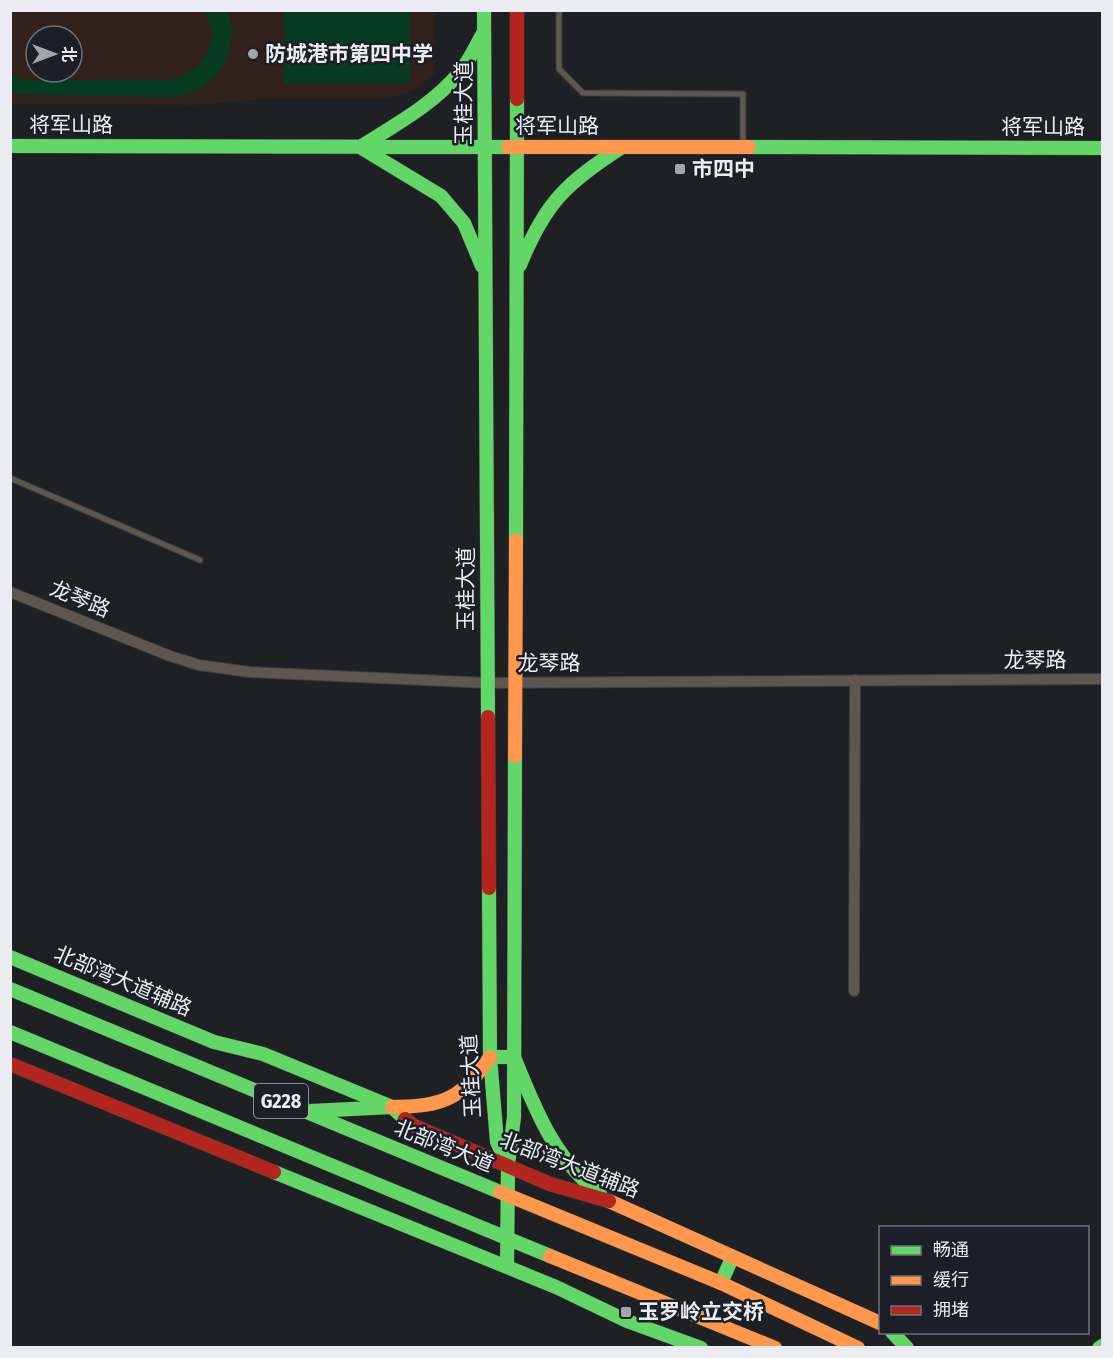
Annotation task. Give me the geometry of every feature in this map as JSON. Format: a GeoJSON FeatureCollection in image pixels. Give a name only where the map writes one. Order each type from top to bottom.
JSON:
{"type":"FeatureCollection","features":[{"type":"Feature","properties":{"kind":"main road","name":"玉桂大道"},"geometry":{"type":"LineString","coordinates":[[484,10],[490,1057],[497,1142],[508,1165]]}},
{"type":"Feature","properties":{"kind":"main road","name":"玉桂大道"},"geometry":{"type":"LineString","coordinates":[[507,1267],[508,1165],[514,1117],[517,10]]}},
{"type":"Feature","properties":{"kind":"main road"},"geometry":{"type":"LineString","coordinates":[[484,32],[460,71],[438,94],[417,112],[360,147],[441,196],[464,223],[486,275]]}},
{"type":"Feature","properties":{"kind":"main road","name":"将军山路"},"geometry":{"type":"LineString","coordinates":[[10,146],[1102,148]]}},
{"type":"Feature","properties":{"kind":"main road"},"geometry":{"type":"LineString","coordinates":[[516,273],[535,227],[555,196],[581,174],[622,147]]}},
{"type":"Feature","properties":{"kind":"main road","name":"北部湾大道辅路"},"geometry":{"type":"LineString","coordinates":[[10,957],[214,1041],[263,1054],[392,1107],[414,1126],[550,1184],[614,1203],[879,1323]]}},
{"type":"Feature","properties":{"kind":"main road","name":"北部湾大道"},"geometry":{"type":"LineString","coordinates":[[10,989],[721,1283],[858,1347]]}},
{"type":"Feature","properties":{"kind":"main road","name":"G228"},"geometry":{"type":"LineString","coordinates":[[10,1032],[507,1239],[775,1347]]}},
{"type":"Feature","properties":{"kind":"main road"},"geometry":{"type":"LineString","coordinates":[[306,1111],[447,1103],[469,1088],[490,1057],[514,1057],[544,1129],[586,1185],[614,1203]]}},
{"type":"Feature","properties":{"kind":"main road"},"geometry":{"type":"LineString","coordinates":[[10,1064],[556,1287],[612,1316],[701,1347]]}},
{"type":"Feature","properties":{"kind":"main road"},"geometry":{"type":"LineString","coordinates":[[721,1283],[732,1258]]}},
{"type":"Feature","properties":{"kind":"main road"},"geometry":{"type":"LineString","coordinates":[[894,1334],[907,1347]]}},
{"type":"Feature","properties":{"kind":"street","name":"龙琴路"},"geometry":{"type":"LineString","coordinates":[[10,592],[170,656],[199,665],[249,672],[516,683],[1102,680]]}},
{"type":"Feature","properties":{"kind":"street"},"geometry":{"type":"LineString","coordinates":[[854,991],[855,680]]}},
{"type":"Feature","properties":{"kind":"lane"},"geometry":{"type":"LineString","coordinates":[[559,10],[559,69],[583,93],[743,94],[743,148]]}},
{"type":"Feature","properties":{"kind":"lane"},"geometry":{"type":"LineString","coordinates":[[10,478],[200,560]]}},
{"type":"Feature","properties":{"kind":"shaded area","name":"防城港市第四中学"},"geometry":{"type":"Polygon","coordinates":[[[11,11],[435,11],[435,73],[414,90],[390,98],[275,98],[196,105],[11,104],[11,11]]]}},
{"type":"Feature","properties":{"kind":"green space"},"geometry":{"type":"Polygon","coordinates":[[[204,11],[228,11],[231,42],[228,56],[212,79],[186,94],[170,97],[11,94],[11,76],[24,80],[24,84],[84,84],[84,80],[169,80],[181,77],[200,64],[206,55],[211,34],[204,11]]]}},
{"type":"Feature","properties":{"kind":"green space"},"geometry":{"type":"Polygon","coordinates":[[[284,11],[410,11],[410,83],[284,83],[284,11]]]}},
{"type":"Feature","properties":{"kind":"traffic: fast"},"geometry":{"type":"LineString","coordinates":[[484,10],[488,717]]}},
{"type":"Feature","properties":{"kind":"traffic: fast"},"geometry":{"type":"LineString","coordinates":[[482,266],[464,223],[441,196],[360,147],[413,113],[450,84],[464,67],[484,32]]}},
{"type":"Feature","properties":{"kind":"traffic: fast"},"geometry":{"type":"LineString","coordinates":[[516,540],[517,99]]}},
{"type":"Feature","properties":{"kind":"traffic: fast"},"geometry":{"type":"LineString","coordinates":[[10,146],[508,147]]}},
{"type":"Feature","properties":{"kind":"traffic: fast"},"geometry":{"type":"LineString","coordinates":[[520,265],[539,225],[559,196],[586,172],[622,147]]}},
{"type":"Feature","properties":{"kind":"traffic: fast"},"geometry":{"type":"LineString","coordinates":[[749,147],[1102,148]]}},
{"type":"Feature","properties":{"kind":"traffic: fast"},"geometry":{"type":"LineString","coordinates":[[507,1267],[508,1165],[514,1117],[515,756]]}},
{"type":"Feature","properties":{"kind":"traffic: fast"},"geometry":{"type":"LineString","coordinates":[[489,888],[490,1057],[497,1142],[508,1165]]}},
{"type":"Feature","properties":{"kind":"traffic: fast"},"geometry":{"type":"LineString","coordinates":[[10,957],[214,1042],[263,1054],[392,1107],[405,1119]]}},
{"type":"Feature","properties":{"kind":"traffic: fast"},"geometry":{"type":"LineString","coordinates":[[10,989],[500,1192]]}},
{"type":"Feature","properties":{"kind":"traffic: fast"},"geometry":{"type":"LineString","coordinates":[[10,1032],[550,1256]]}},
{"type":"Feature","properties":{"kind":"traffic: fast"},"geometry":{"type":"LineString","coordinates":[[490,1057],[514,1057],[538,1114],[558,1149],[570,1165],[600,1194]]}},
{"type":"Feature","properties":{"kind":"traffic: fast"},"geometry":{"type":"LineString","coordinates":[[311,1111],[392,1107]]}},
{"type":"Feature","properties":{"kind":"traffic: fast"},"geometry":{"type":"LineString","coordinates":[[274,1172],[556,1287],[627,1321],[701,1348]]}},
{"type":"Feature","properties":{"kind":"traffic: fast"},"geometry":{"type":"LineString","coordinates":[[721,1283],[732,1258]]}},
{"type":"Feature","properties":{"kind":"traffic: fast"},"geometry":{"type":"LineString","coordinates":[[894,1334],[907,1348]]}},
{"type":"Feature","properties":{"kind":"traffic: slow"},"geometry":{"type":"LineString","coordinates":[[508,147],[749,147]]}},
{"type":"Feature","properties":{"kind":"traffic: slow"},"geometry":{"type":"LineString","coordinates":[[515,756],[516,540]]}},
{"type":"Feature","properties":{"kind":"traffic: slow"},"geometry":{"type":"LineString","coordinates":[[392,1107],[425,1105],[449,1098],[469,1083],[490,1057]]}},
{"type":"Feature","properties":{"kind":"traffic: slow"},"geometry":{"type":"LineString","coordinates":[[500,1192],[721,1283],[858,1348]]}},
{"type":"Feature","properties":{"kind":"traffic: slow"},"geometry":{"type":"LineString","coordinates":[[609,1201],[879,1323]]}},
{"type":"Feature","properties":{"kind":"traffic: slow"},"geometry":{"type":"LineString","coordinates":[[550,1256],[775,1348]]}},
{"type":"Feature","properties":{"kind":"traffic: jam"},"geometry":{"type":"LineString","coordinates":[[517,10],[517,99]]}},
{"type":"Feature","properties":{"kind":"traffic: jam"},"geometry":{"type":"LineString","coordinates":[[488,717],[489,888]]}},
{"type":"Feature","properties":{"kind":"traffic: jam"},"geometry":{"type":"LineString","coordinates":[[10,1064],[274,1172]]}},
{"type":"Feature","properties":{"kind":"traffic: jam"},"geometry":{"type":"LineString","coordinates":[[405,1119],[414,1126],[550,1184],[609,1201]]}},
{"type":"Feature","properties":{"kind":"place","name":"防城港市第四中学"},"geometry":{"type":"Point","coordinates":[253,54]}},
{"type":"Feature","properties":{"kind":"place","name":"市四中"},"geometry":{"type":"Point","coordinates":[680,169]}},
{"type":"Feature","properties":{"kind":"place","name":"玉罗岭立交桥"},"geometry":{"type":"Point","coordinates":[626,1312]}}]}
